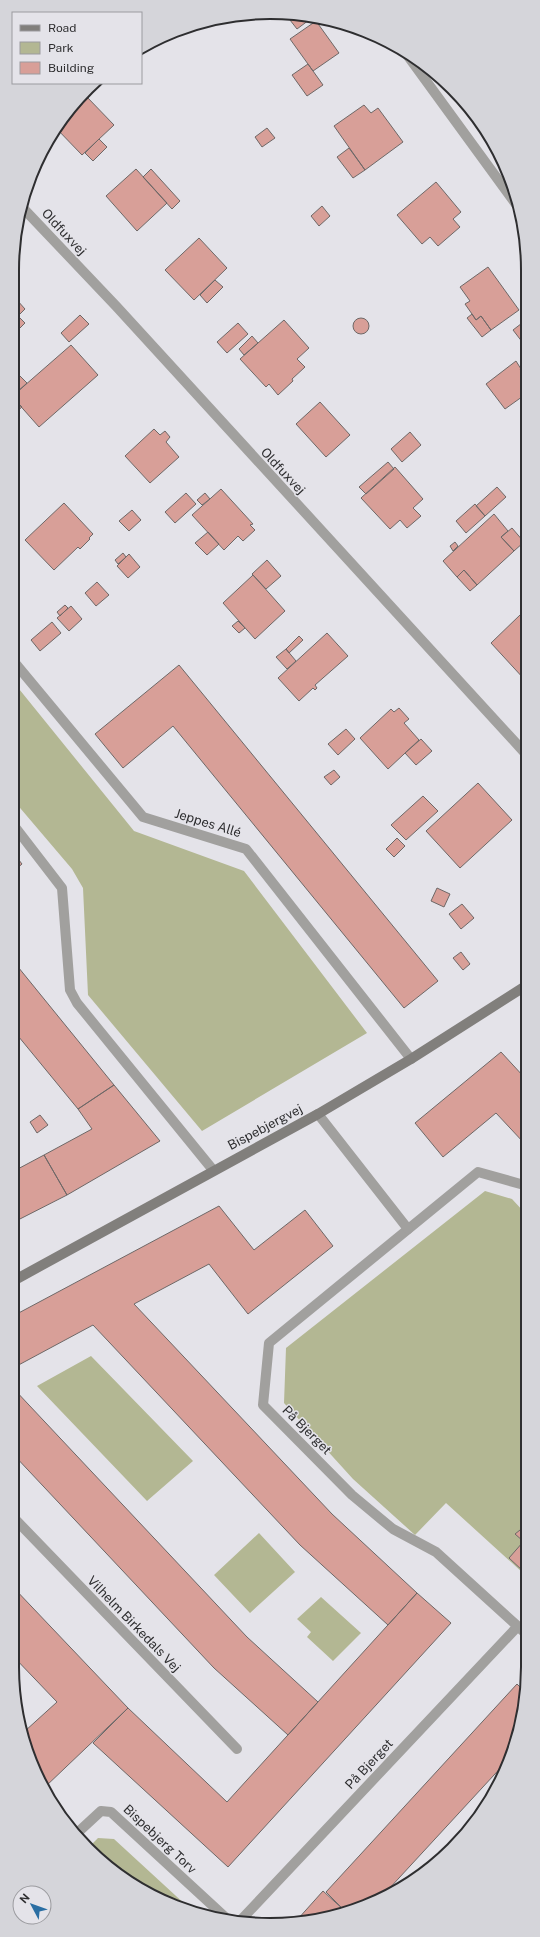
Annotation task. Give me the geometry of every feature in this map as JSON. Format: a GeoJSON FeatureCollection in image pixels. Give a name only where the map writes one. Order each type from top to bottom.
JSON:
{"type":"FeatureCollection","features":[{"type":"Feature","properties":{"kind":"street"},"geometry":{"type":"LineString","coordinates":[[414,65],[510,196]]}},
{"type":"Feature","properties":{"kind":"street","name":"Oldfuxvej"},"geometry":{"type":"LineString","coordinates":[[26,212],[116,306],[521,749]]}},
{"type":"Feature","properties":{"kind":"street","name":"Jeppes Allé"},"geometry":{"type":"LineString","coordinates":[[19,668],[143,817],[246,849],[411,1059]]}},
{"type":"Feature","properties":{"kind":"street"},"geometry":{"type":"LineString","coordinates":[[19,833],[62,888],[70,990],[77,1003],[213,1170]]}},
{"type":"Feature","properties":{"kind":"street","name":"Bispebjergvej"},"geometry":{"type":"LineString","coordinates":[[19,1278],[213,1170],[318,1114],[411,1059],[521,989]]}},
{"type":"Feature","properties":{"kind":"street"},"geometry":{"type":"LineString","coordinates":[[318,1114],[408,1229]]}},
{"type":"Feature","properties":{"kind":"street","name":"På Bjerget"},"geometry":{"type":"LineString","coordinates":[[244,1916],[521,1628],[436,1552],[393,1529],[352,1495],[263,1405],[269,1343],[478,1172],[521,1184]]}},
{"type":"Feature","properties":{"kind":"street","name":"Vilhelm Birkedals Vej"},"geometry":{"type":"LineString","coordinates":[[19,1524],[238,1749]]}},
{"type":"Feature","properties":{"kind":"street","name":"Bispebjerg Torv"},"geometry":{"type":"LineString","coordinates":[[80,1831],[101,1811],[111,1812],[221,1913]]}},
{"type":"Feature","properties":{"kind":"green space"},"geometry":{"type":"Polygon","coordinates":[[[19,689],[134,831],[244,871],[367,1033],[202,1131],[88,995],[83,888],[72,869],[19,807],[19,689]]]}},
{"type":"Feature","properties":{"kind":"green space"},"geometry":{"type":"Polygon","coordinates":[[[485,1191],[512,1199],[521,1209],[521,1571],[446,1503],[415,1535],[353,1479],[284,1403],[286,1348],[485,1191]]]}},
{"type":"Feature","properties":{"kind":"green space"},"geometry":{"type":"Polygon","coordinates":[[[91,1356],[193,1461],[147,1501],[37,1386],[91,1356]]]}},
{"type":"Feature","properties":{"kind":"green space"},"geometry":{"type":"Polygon","coordinates":[[[259,1533],[295,1572],[250,1613],[214,1575],[259,1533]]]}},
{"type":"Feature","properties":{"kind":"green space"},"geometry":{"type":"Polygon","coordinates":[[[321,1597],[361,1633],[333,1661],[307,1637],[311,1632],[297,1619],[321,1597]]]}},
{"type":"Feature","properties":{"kind":"green space"},"geometry":{"type":"Polygon","coordinates":[[[98,1838],[114,1839],[183,1903],[159,1892],[131,1876],[105,1856],[92,1844],[98,1838]]]}},
{"type":"Feature","properties":{"kind":"building"},"geometry":{"type":"Polygon","coordinates":[[[290,20],[307,22],[297,29],[290,20]]]}},
{"type":"Feature","properties":{"kind":"building"},"geometry":{"type":"Polygon","coordinates":[[[313,23],[318,24],[339,53],[313,71],[290,39],[313,23]]]}},
{"type":"Feature","properties":{"kind":"building"},"geometry":{"type":"Polygon","coordinates":[[[308,64],[323,85],[307,96],[292,75],[308,64]]]}},
{"type":"Feature","properties":{"kind":"building"},"geometry":{"type":"Polygon","coordinates":[[[88,98],[114,125],[82,155],[60,132],[71,117],[88,98]]]}},
{"type":"Feature","properties":{"kind":"building"},"geometry":{"type":"Polygon","coordinates":[[[364,105],[371,113],[378,108],[403,142],[365,170],[334,126],[364,105]]]}},
{"type":"Feature","properties":{"kind":"building"},"geometry":{"type":"Polygon","coordinates":[[[267,128],[275,138],[262,147],[255,137],[267,128]]]}},
{"type":"Feature","properties":{"kind":"building"},"geometry":{"type":"Polygon","coordinates":[[[99,139],[107,147],[93,161],[85,153],[99,139]]]}},
{"type":"Feature","properties":{"kind":"building"},"geometry":{"type":"Polygon","coordinates":[[[349,148],[365,170],[353,178],[337,157],[349,148]]]}},
{"type":"Feature","properties":{"kind":"building"},"geometry":{"type":"Polygon","coordinates":[[[136,169],[167,203],[137,231],[106,196],[136,169]]]}},
{"type":"Feature","properties":{"kind":"building"},"geometry":{"type":"Polygon","coordinates":[[[151,169],[180,201],[172,209],[143,177],[151,169]]]}},
{"type":"Feature","properties":{"kind":"building"},"geometry":{"type":"Polygon","coordinates":[[[436,182],[461,212],[453,219],[460,227],[438,246],[430,237],[422,244],[397,215],[436,182]]]}},
{"type":"Feature","properties":{"kind":"building"},"geometry":{"type":"Polygon","coordinates":[[[322,206],[330,216],[319,226],[311,216],[322,206]]]}},
{"type":"Feature","properties":{"kind":"building"},"geometry":{"type":"Polygon","coordinates":[[[199,238],[227,268],[194,300],[165,270],[199,238]]]}},
{"type":"Feature","properties":{"kind":"building"},"geometry":{"type":"Polygon","coordinates":[[[488,267],[519,310],[491,330],[481,316],[476,320],[465,304],[470,301],[460,287],[488,267]]]}},
{"type":"Feature","properties":{"kind":"building"},"geometry":{"type":"Polygon","coordinates":[[[215,280],[223,287],[207,303],[200,295],[215,280]]]}},
{"type":"Feature","properties":{"kind":"building"},"geometry":{"type":"Polygon","coordinates":[[[19,302],[25,309],[19,315],[19,302]]]}},
{"type":"Feature","properties":{"kind":"building"},"geometry":{"type":"Polygon","coordinates":[[[472,314],[476,320],[481,316],[491,330],[482,337],[467,318],[472,314]]]}},
{"type":"Feature","properties":{"kind":"building"},"geometry":{"type":"Polygon","coordinates":[[[80,315],[89,324],[69,342],[61,333],[80,315]]]}},
{"type":"Feature","properties":{"kind":"building"},"geometry":{"type":"Polygon","coordinates":[[[19,317],[25,323],[19,329],[19,317]]]}},
{"type":"Feature","properties":{"kind":"building"},"geometry":{"type":"Polygon","coordinates":[[[361,318],[367,320],[369,326],[367,332],[361,334],[355,332],[353,326],[355,320],[361,318]]]}},
{"type":"Feature","properties":{"kind":"building"},"geometry":{"type":"Polygon","coordinates":[[[284,320],[309,348],[297,359],[305,367],[278,395],[269,384],[266,387],[240,359],[284,320]]]}},
{"type":"Feature","properties":{"kind":"building"},"geometry":{"type":"Polygon","coordinates":[[[238,323],[248,334],[227,353],[217,342],[238,323]]]}},
{"type":"Feature","properties":{"kind":"building"},"geometry":{"type":"Polygon","coordinates":[[[521,324],[521,340],[513,330],[521,324]]]}},
{"type":"Feature","properties":{"kind":"building"},"geometry":{"type":"Polygon","coordinates":[[[252,336],[258,343],[244,355],[239,349],[252,336]]]}},
{"type":"Feature","properties":{"kind":"building"},"geometry":{"type":"Polygon","coordinates":[[[71,345],[98,375],[39,427],[19,404],[19,390],[71,345]]]}},
{"type":"Feature","properties":{"kind":"building"},"geometry":{"type":"Polygon","coordinates":[[[516,361],[521,369],[521,398],[505,409],[486,384],[516,361]]]}},
{"type":"Feature","properties":{"kind":"building"},"geometry":{"type":"Polygon","coordinates":[[[19,375],[27,383],[19,390],[19,375]]]}},
{"type":"Feature","properties":{"kind":"building"},"geometry":{"type":"Polygon","coordinates":[[[320,402],[350,435],[326,457],[296,424],[320,402]]]}},
{"type":"Feature","properties":{"kind":"building"},"geometry":{"type":"Polygon","coordinates":[[[154,429],[160,435],[165,431],[170,437],[166,442],[179,457],[150,483],[125,456],[154,429]]]}},
{"type":"Feature","properties":{"kind":"building"},"geometry":{"type":"Polygon","coordinates":[[[410,432],[421,445],[402,462],[391,449],[410,432]]]}},
{"type":"Feature","properties":{"kind":"building"},"geometry":{"type":"Polygon","coordinates":[[[388,462],[394,469],[366,494],[359,487],[388,462]]]}},
{"type":"Feature","properties":{"kind":"building"},"geometry":{"type":"Polygon","coordinates":[[[395,467],[423,499],[413,508],[421,516],[407,528],[400,520],[390,529],[361,498],[395,467]]]}},
{"type":"Feature","properties":{"kind":"building"},"geometry":{"type":"Polygon","coordinates":[[[497,487],[506,497],[485,516],[476,506],[497,487]]]}},
{"type":"Feature","properties":{"kind":"building"},"geometry":{"type":"Polygon","coordinates":[[[221,489],[253,524],[250,525],[255,530],[243,541],[238,536],[224,550],[192,515],[221,489]]]}},
{"type":"Feature","properties":{"kind":"building"},"geometry":{"type":"Polygon","coordinates":[[[186,493],[196,504],[175,523],[165,512],[186,493]]]}},
{"type":"Feature","properties":{"kind":"building"},"geometry":{"type":"Polygon","coordinates":[[[205,493],[210,499],[202,505],[197,500],[205,493]]]}},
{"type":"Feature","properties":{"kind":"building"},"geometry":{"type":"Polygon","coordinates":[[[64,503],[93,534],[80,549],[78,547],[54,570],[25,540],[64,503]]]}},
{"type":"Feature","properties":{"kind":"building"},"geometry":{"type":"Polygon","coordinates":[[[475,504],[485,516],[466,533],[456,521],[475,504]]]}},
{"type":"Feature","properties":{"kind":"building"},"geometry":{"type":"Polygon","coordinates":[[[132,510],[141,520],[129,531],[119,521],[132,510]]]}},
{"type":"Feature","properties":{"kind":"building"},"geometry":{"type":"Polygon","coordinates":[[[494,514],[508,531],[501,537],[514,551],[477,585],[464,570],[457,577],[443,561],[494,514]]]}},
{"type":"Feature","properties":{"kind":"building"},"geometry":{"type":"Polygon","coordinates":[[[512,528],[521,538],[521,545],[514,551],[501,537],[512,528]]]}},
{"type":"Feature","properties":{"kind":"building"},"geometry":{"type":"Polygon","coordinates":[[[208,532],[219,544],[207,555],[195,543],[208,532]]]}},
{"type":"Feature","properties":{"kind":"building"},"geometry":{"type":"Polygon","coordinates":[[[455,542],[458,546],[453,551],[450,546],[455,542]]]}},
{"type":"Feature","properties":{"kind":"building"},"geometry":{"type":"Polygon","coordinates":[[[123,553],[126,557],[118,564],[115,560],[123,553]]]}},
{"type":"Feature","properties":{"kind":"building"},"geometry":{"type":"Polygon","coordinates":[[[129,554],[140,567],[128,578],[117,566],[129,554]]]}},
{"type":"Feature","properties":{"kind":"building"},"geometry":{"type":"Polygon","coordinates":[[[267,560],[281,576],[266,589],[252,574],[267,560]]]}},
{"type":"Feature","properties":{"kind":"building"},"geometry":{"type":"Polygon","coordinates":[[[464,570],[477,585],[470,591],[457,577],[464,570]]]}},
{"type":"Feature","properties":{"kind":"building"},"geometry":{"type":"Polygon","coordinates":[[[253,575],[285,611],[255,639],[223,603],[253,575]]]}},
{"type":"Feature","properties":{"kind":"building"},"geometry":{"type":"Polygon","coordinates":[[[97,582],[109,595],[96,606],[85,593],[97,582]]]}},
{"type":"Feature","properties":{"kind":"building"},"geometry":{"type":"Polygon","coordinates":[[[65,605],[68,608],[60,616],[57,612],[65,605]]]}},
{"type":"Feature","properties":{"kind":"building"},"geometry":{"type":"Polygon","coordinates":[[[71,606],[82,619],[69,631],[57,618],[71,606]]]}},
{"type":"Feature","properties":{"kind":"building"},"geometry":{"type":"Polygon","coordinates":[[[520,615],[521,676],[491,643],[520,615]]]}},
{"type":"Feature","properties":{"kind":"building"},"geometry":{"type":"Polygon","coordinates":[[[238,621],[245,628],[239,633],[232,626],[238,621]]]}},
{"type":"Feature","properties":{"kind":"building"},"geometry":{"type":"Polygon","coordinates":[[[52,622],[61,633],[40,651],[31,640],[52,622]]]}},
{"type":"Feature","properties":{"kind":"building"},"geometry":{"type":"Polygon","coordinates":[[[327,633],[348,656],[315,685],[317,688],[315,690],[313,688],[299,701],[278,678],[327,633]]]}},
{"type":"Feature","properties":{"kind":"building"},"geometry":{"type":"Polygon","coordinates":[[[299,636],[303,640],[289,653],[286,649],[299,636]]]}},
{"type":"Feature","properties":{"kind":"building"},"geometry":{"type":"Polygon","coordinates":[[[286,649],[296,661],[287,669],[276,657],[286,649]]]}},
{"type":"Feature","properties":{"kind":"building"},"geometry":{"type":"Polygon","coordinates":[[[179,665],[438,981],[404,1008],[173,726],[123,768],[95,734],[179,665]]]}},
{"type":"Feature","properties":{"kind":"building"},"geometry":{"type":"Polygon","coordinates":[[[399,708],[409,719],[404,723],[419,740],[388,769],[360,738],[391,709],[394,712],[399,708]]]}},
{"type":"Feature","properties":{"kind":"building"},"geometry":{"type":"Polygon","coordinates":[[[346,729],[355,739],[338,755],[328,744],[346,729]]]}},
{"type":"Feature","properties":{"kind":"building"},"geometry":{"type":"Polygon","coordinates":[[[421,739],[432,751],[416,765],[405,753],[421,739]]]}},
{"type":"Feature","properties":{"kind":"building"},"geometry":{"type":"Polygon","coordinates":[[[334,770],[340,777],[331,785],[324,777],[334,770]]]}},
{"type":"Feature","properties":{"kind":"building"},"geometry":{"type":"Polygon","coordinates":[[[478,783],[512,820],[460,868],[426,831],[478,783]]]}},
{"type":"Feature","properties":{"kind":"building"},"geometry":{"type":"Polygon","coordinates":[[[423,796],[438,811],[406,840],[391,825],[423,796]]]}},
{"type":"Feature","properties":{"kind":"building"},"geometry":{"type":"Polygon","coordinates":[[[397,838],[405,846],[394,857],[386,849],[397,838]]]}},
{"type":"Feature","properties":{"kind":"building"},"geometry":{"type":"Polygon","coordinates":[[[437,888],[450,894],[444,907],[431,901],[437,888]]]}},
{"type":"Feature","properties":{"kind":"building"},"geometry":{"type":"Polygon","coordinates":[[[462,904],[474,918],[461,929],[449,914],[462,904]]]}},
{"type":"Feature","properties":{"kind":"building"},"geometry":{"type":"Polygon","coordinates":[[[461,952],[470,964],[463,970],[453,958],[461,952]]]}},
{"type":"Feature","properties":{"kind":"building"},"geometry":{"type":"Polygon","coordinates":[[[19,968],[114,1085],[78,1109],[19,1037],[19,968]]]}},
{"type":"Feature","properties":{"kind":"building"},"geometry":{"type":"Polygon","coordinates":[[[501,1052],[521,1074],[521,1140],[496,1113],[443,1157],[415,1123],[501,1052]]]}},
{"type":"Feature","properties":{"kind":"building"},"geometry":{"type":"Polygon","coordinates":[[[114,1085],[160,1141],[67,1195],[44,1155],[92,1129],[78,1109],[114,1085]]]}},
{"type":"Feature","properties":{"kind":"building"},"geometry":{"type":"Polygon","coordinates":[[[40,1115],[48,1125],[37,1133],[30,1122],[40,1115]]]}},
{"type":"Feature","properties":{"kind":"building"},"geometry":{"type":"Polygon","coordinates":[[[44,1155],[67,1195],[19,1219],[19,1168],[44,1155]]]}},
{"type":"Feature","properties":{"kind":"building"},"geometry":{"type":"Polygon","coordinates":[[[219,1206],[254,1250],[305,1210],[333,1246],[248,1314],[209,1264],[134,1304],[332,1514],[417,1593],[388,1625],[300,1545],[93,1325],[19,1365],[19,1313],[219,1206]]]}},
{"type":"Feature","properties":{"kind":"building"},"geometry":{"type":"Polygon","coordinates":[[[19,1394],[247,1637],[318,1702],[288,1735],[214,1668],[19,1460],[19,1394]]]}},
{"type":"Feature","properties":{"kind":"building"},"geometry":{"type":"Polygon","coordinates":[[[520,1530],[521,1539],[515,1534],[520,1530]]]}},
{"type":"Feature","properties":{"kind":"building"},"geometry":{"type":"Polygon","coordinates":[[[521,1544],[521,1569],[509,1558],[521,1544]]]}},
{"type":"Feature","properties":{"kind":"building"},"geometry":{"type":"Polygon","coordinates":[[[19,1593],[128,1708],[48,1784],[32,1748],[27,1729],[57,1702],[19,1662],[19,1593]]]}},
{"type":"Feature","properties":{"kind":"building"},"geometry":{"type":"Polygon","coordinates":[[[417,1593],[451,1623],[228,1867],[93,1743],[128,1708],[227,1802],[417,1593]]]}},
{"type":"Feature","properties":{"kind":"building"},"geometry":{"type":"Polygon","coordinates":[[[517,1684],[520,1687],[516,1716],[508,1748],[499,1770],[391,1887],[366,1899],[341,1907],[326,1892],[517,1684]]]}},
{"type":"Feature","properties":{"kind":"building"},"geometry":{"type":"Polygon","coordinates":[[[323,1891],[341,1907],[319,1913],[300,1916],[323,1891]]]}}]}
